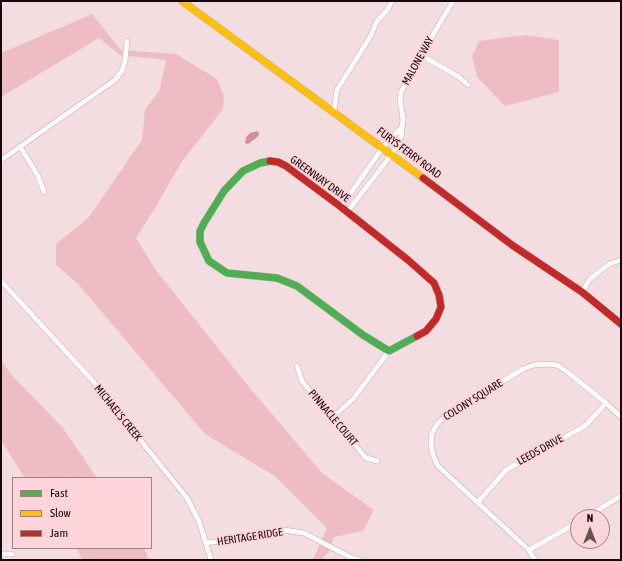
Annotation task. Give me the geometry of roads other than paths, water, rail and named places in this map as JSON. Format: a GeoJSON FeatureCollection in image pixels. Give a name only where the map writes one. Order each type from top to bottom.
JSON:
{"type":"FeatureCollection","features":[{"type":"Feature","properties":{"kind":"street","name":"FURYS FERRY ROAD"},"geometry":{"type":"LineString","coordinates":[[182,1],[383,147],[512,244],[582,292],[621,324]]}},
{"type":"Feature","properties":{"kind":"street"},"geometry":{"type":"LineString","coordinates":[[334,112],[337,90],[370,37],[377,21],[388,9],[392,1]]}},
{"type":"Feature","properties":{"kind":"street","name":"MALONE WAY"},"geometry":{"type":"LineString","coordinates":[[347,212],[392,154],[401,137],[403,119],[400,100],[401,92],[421,54],[453,1]]}},
{"type":"Feature","properties":{"kind":"street"},"geometry":{"type":"LineString","coordinates":[[1,160],[21,148],[115,80],[122,71],[125,62],[127,41]]}},
{"type":"Feature","properties":{"kind":"street"},"geometry":{"type":"LineString","coordinates":[[421,54],[459,77],[468,85]]}},
{"type":"Feature","properties":{"kind":"street"},"geometry":{"type":"LineString","coordinates":[[341,207],[383,147],[402,127]]}},
{"type":"Feature","properties":{"kind":"street"},"geometry":{"type":"LineString","coordinates":[[21,148],[38,176],[44,192]]}},
{"type":"Feature","properties":{"kind":"street","name":"GREENWAY DRIVE"},"geometry":{"type":"LineString","coordinates":[[332,418],[353,399],[389,351],[426,331],[436,319],[441,307],[439,295],[434,283],[408,260],[286,166],[278,162],[270,161],[260,163],[243,171],[224,191],[200,231],[200,242],[209,261],[218,268],[227,272],[277,278],[297,286],[363,335],[389,351]]}},
{"type":"Feature","properties":{"kind":"street"},"geometry":{"type":"LineString","coordinates":[[582,292],[590,279],[609,264],[621,260]]}},
{"type":"Feature","properties":{"kind":"street","name":"MICHAEL'S CREEK"},"geometry":{"type":"LineString","coordinates":[[1,281],[92,380],[187,498],[199,521],[211,560]]}},
{"type":"Feature","properties":{"kind":"street","name":"COLONY SQUARE"},"geometry":{"type":"LineString","coordinates":[[535,560],[529,550],[438,466],[433,455],[431,445],[432,433],[438,423],[447,415],[523,369],[534,365],[557,365],[606,403],[621,417]]}},
{"type":"Feature","properties":{"kind":"street","name":"PINNACLE COURT"},"geometry":{"type":"LineString","coordinates":[[297,366],[302,381],[332,418],[366,458],[377,461]]}},
{"type":"Feature","properties":{"kind":"street","name":"LEEDS DRIVE"},"geometry":{"type":"LineString","coordinates":[[478,502],[506,470],[585,426],[606,403]]}},
{"type":"Feature","properties":{"kind":"street"},"geometry":{"type":"LineString","coordinates":[[600,509],[621,496]]}},
{"type":"Feature","properties":{"kind":"street"},"geometry":{"type":"LineString","coordinates":[[529,550],[570,527]]}},
{"type":"Feature","properties":{"kind":"street","name":"HERITAGE RIDGE"},"geometry":{"type":"LineString","coordinates":[[206,543],[259,536],[284,530],[304,533],[352,558],[359,560]]}},
{"type":"Feature","properties":{"kind":"street"},"geometry":{"type":"LineString","coordinates":[[1,554],[12,554]]}}]}
